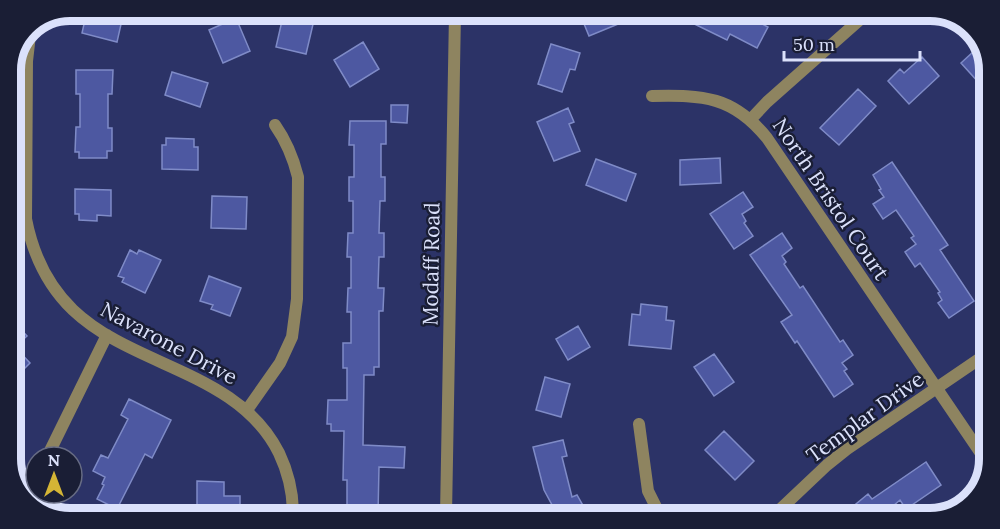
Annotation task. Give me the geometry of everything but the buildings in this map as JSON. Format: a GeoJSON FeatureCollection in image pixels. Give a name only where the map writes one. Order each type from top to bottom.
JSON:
{"type":"FeatureCollection","features":[{"type":"Feature","properties":{"kind":"street","name":"Modaff Road"},"geometry":{"type":"LineString","coordinates":[[446,508],[455,21]]}},
{"type":"Feature","properties":{"kind":"street"},"geometry":{"type":"LineString","coordinates":[[751,119],[858,21]]}},
{"type":"Feature","properties":{"kind":"street","name":"Navarone Drive"},"geometry":{"type":"LineString","coordinates":[[29,43],[26,219],[30,239],[41,270],[62,298],[81,317],[107,335],[216,388],[247,410],[262,426],[282,460],[289,480],[292,508]]}},
{"type":"Feature","properties":{"kind":"street","name":"North Bristol Court"},"geometry":{"type":"LineString","coordinates":[[652,96],[682,95],[707,98],[727,104],[751,119],[768,138],[979,451]]}},
{"type":"Feature","properties":{"kind":"street"},"geometry":{"type":"LineString","coordinates":[[247,410],[286,352],[296,321],[298,177],[285,139],[275,125]]}},
{"type":"Feature","properties":{"kind":"street"},"geometry":{"type":"LineString","coordinates":[[53,445],[107,335]]}},
{"type":"Feature","properties":{"kind":"street","name":"Templar Drive"},"geometry":{"type":"LineString","coordinates":[[782,508],[827,465],[979,359]]}},
{"type":"Feature","properties":{"kind":"street"},"geometry":{"type":"LineString","coordinates":[[639,424],[648,491],[656,508]]}}]}
